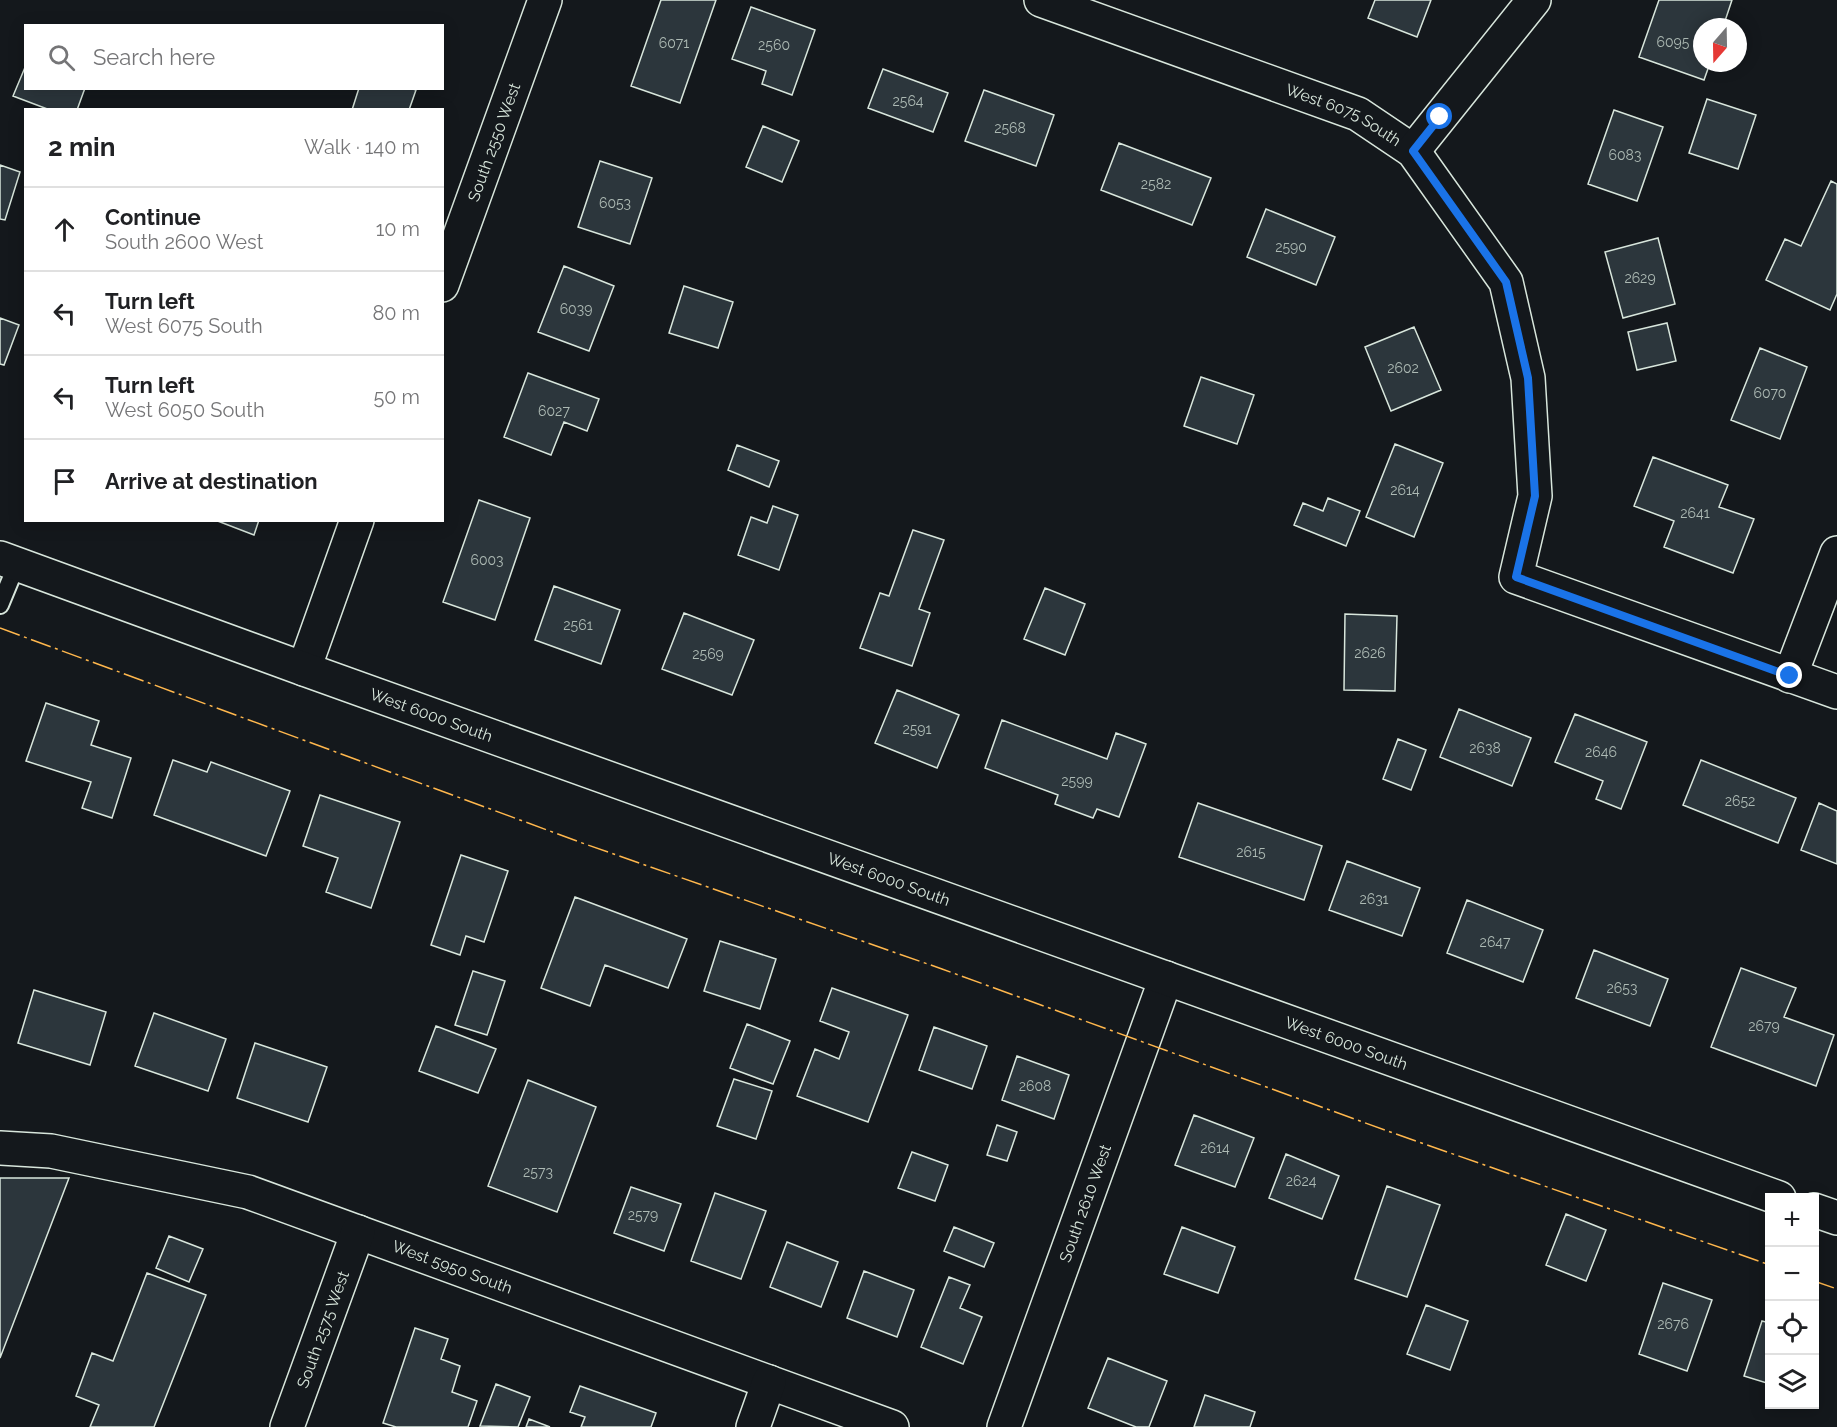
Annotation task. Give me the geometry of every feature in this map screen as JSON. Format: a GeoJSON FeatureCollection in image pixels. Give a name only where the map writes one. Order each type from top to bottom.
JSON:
{"type":"FeatureCollection","features":[{"type":"Feature","properties":{"kind":"street","name":"South 2550 West"},"geometry":{"type":"LineString","coordinates":[[444,279],[545,0]]}},
{"type":"Feature","properties":{"kind":"street","name":"West 6075 South"},"geometry":{"type":"LineString","coordinates":[[1041,0],[1358,114],[1413,151],[1506,282],[1528,378],[1535,496],[1516,577],[1790,676]]}},
{"type":"Feature","properties":{"kind":"street"},"geometry":{"type":"LineString","coordinates":[[1413,151],[1534,0]]}},
{"type":"Feature","properties":{"kind":"street"},"geometry":{"type":"LineString","coordinates":[[304,669],[356,522]]}},
{"type":"Feature","properties":{"kind":"street"},"geometry":{"type":"LineString","coordinates":[[1837,553],[1790,676],[1837,692]]}},
{"type":"Feature","properties":{"kind":"street","name":"West 6000 South"},"geometry":{"type":"LineString","coordinates":[[8,561],[1768,1193]]}},
{"type":"Feature","properties":{"kind":"street","name":"South 2610 West"},"geometry":{"type":"LineString","coordinates":[[1004,1427],[1166,978]]}},
{"type":"Feature","properties":{"kind":"street","name":"West 5950 South"},"geometry":{"type":"LineString","coordinates":[[0,1148],[51,1151],[248,1192],[892,1427]]}},
{"type":"Feature","properties":{"kind":"street"},"geometry":{"type":"LineString","coordinates":[[1819,1211],[1837,1218]]}},
{"type":"Feature","properties":{"kind":"street","name":"South 2575 West"},"geometry":{"type":"LineString","coordinates":[[288,1427],[358,1232]]}},
{"type":"Feature","properties":{"kind":"street"},"geometry":{"type":"LineString","coordinates":[[753,1427],[769,1382]]}},
{"type":"Feature","properties":{"kind":"lane"},"geometry":{"type":"LineString","coordinates":[[0,605],[8,561]]}},
{"type":"Feature","properties":{"kind":"building"},"geometry":{"type":"Polygon","coordinates":[[[661,0],[716,0],[680,103],[631,86],[661,0]]]}},
{"type":"Feature","properties":{"kind":"building"},"geometry":{"type":"Polygon","coordinates":[[[1375,0],[1431,0],[1417,37],[1368,18],[1375,0]]]}},
{"type":"Feature","properties":{"kind":"building"},"geometry":{"type":"Polygon","coordinates":[[[1659,0],[1732,0],[1726,18],[1693,18],[1693,72],[1707,72],[1704,80],[1639,57],[1659,0]]]}},
{"type":"Feature","properties":{"kind":"building"},"geometry":{"type":"Polygon","coordinates":[[[751,7],[815,30],[792,95],[762,84],[766,71],[732,59],[751,7]]]}},
{"type":"Feature","properties":{"kind":"building"},"geometry":{"type":"Polygon","coordinates":[[[883,69],[948,93],[933,132],[868,108],[883,69]]]}},
{"type":"Feature","properties":{"kind":"building"},"geometry":{"type":"Polygon","coordinates":[[[24,70],[24,90],[84,90],[78,108],[45,108],[13,96],[24,70]]]}},
{"type":"Feature","properties":{"kind":"building"},"geometry":{"type":"Polygon","coordinates":[[[358,90],[416,90],[410,108],[353,108],[358,90]]]}},
{"type":"Feature","properties":{"kind":"building"},"geometry":{"type":"Polygon","coordinates":[[[984,90],[1054,115],[1036,166],[965,141],[984,90]]]}},
{"type":"Feature","properties":{"kind":"building"},"geometry":{"type":"Polygon","coordinates":[[[1707,99],[1756,115],[1738,169],[1689,153],[1707,99]]]}},
{"type":"Feature","properties":{"kind":"building"},"geometry":{"type":"Polygon","coordinates":[[[1614,110],[1663,127],[1637,201],[1588,184],[1614,110]]]}},
{"type":"Feature","properties":{"kind":"building"},"geometry":{"type":"Polygon","coordinates":[[[763,126],[799,141],[782,182],[746,167],[763,126]]]}},
{"type":"Feature","properties":{"kind":"building"},"geometry":{"type":"Polygon","coordinates":[[[1119,143],[1211,178],[1192,225],[1101,190],[1119,143]]]}},
{"type":"Feature","properties":{"kind":"building"},"geometry":{"type":"Polygon","coordinates":[[[600,161],[652,178],[630,244],[578,227],[600,161]]]}},
{"type":"Feature","properties":{"kind":"building"},"geometry":{"type":"Polygon","coordinates":[[[0,165],[20,172],[5,220],[0,219],[0,165]]]}},
{"type":"Feature","properties":{"kind":"building"},"geometry":{"type":"Polygon","coordinates":[[[1831,181],[1837,184],[1837,294],[1830,310],[1766,280],[1785,239],[1801,246],[1831,181]]]}},
{"type":"Feature","properties":{"kind":"building"},"geometry":{"type":"Polygon","coordinates":[[[1266,209],[1335,237],[1316,285],[1247,257],[1266,209]]]}},
{"type":"Feature","properties":{"kind":"building"},"geometry":{"type":"Polygon","coordinates":[[[1658,238],[1675,304],[1623,318],[1605,252],[1658,238]]]}},
{"type":"Feature","properties":{"kind":"building"},"geometry":{"type":"Polygon","coordinates":[[[564,266],[614,286],[589,351],[538,332],[564,266]]]}},
{"type":"Feature","properties":{"kind":"building"},"geometry":{"type":"Polygon","coordinates":[[[684,286],[733,302],[718,348],[669,333],[684,286]]]}},
{"type":"Feature","properties":{"kind":"building"},"geometry":{"type":"Polygon","coordinates":[[[0,318],[19,325],[4,365],[0,364],[0,318]]]}},
{"type":"Feature","properties":{"kind":"building"},"geometry":{"type":"Polygon","coordinates":[[[1667,323],[1676,361],[1637,370],[1628,332],[1667,323]]]}},
{"type":"Feature","properties":{"kind":"building"},"geometry":{"type":"Polygon","coordinates":[[[1414,327],[1441,390],[1391,411],[1365,347],[1414,327]]]}},
{"type":"Feature","properties":{"kind":"building"},"geometry":{"type":"Polygon","coordinates":[[[1760,348],[1807,367],[1780,439],[1731,420],[1760,348]]]}},
{"type":"Feature","properties":{"kind":"building"},"geometry":{"type":"Polygon","coordinates":[[[528,373],[599,399],[587,431],[564,422],[551,455],[504,437],[528,373]]]}},
{"type":"Feature","properties":{"kind":"building"},"geometry":{"type":"Polygon","coordinates":[[[1201,377],[1254,395],[1237,444],[1184,426],[1201,377]]]}},
{"type":"Feature","properties":{"kind":"building"},"geometry":{"type":"Polygon","coordinates":[[[1395,444],[1443,463],[1414,537],[1366,517],[1395,444]]]}},
{"type":"Feature","properties":{"kind":"building"},"geometry":{"type":"Polygon","coordinates":[[[737,445],[779,461],[769,487],[728,470],[737,445]]]}},
{"type":"Feature","properties":{"kind":"building"},"geometry":{"type":"Polygon","coordinates":[[[1653,457],[1728,485],[1719,507],[1754,519],[1733,573],[1664,547],[1674,521],[1634,506],[1653,457]]]}},
{"type":"Feature","properties":{"kind":"building"},"geometry":{"type":"Polygon","coordinates":[[[1328,498],[1360,511],[1346,546],[1294,525],[1303,503],[1323,511],[1328,498]]]}},
{"type":"Feature","properties":{"kind":"building"},"geometry":{"type":"Polygon","coordinates":[[[479,500],[530,518],[495,620],[443,602],[479,500]]]}},
{"type":"Feature","properties":{"kind":"building"},"geometry":{"type":"Polygon","coordinates":[[[773,506],[798,515],[779,570],[738,555],[751,517],[767,523],[773,506]]]}},
{"type":"Feature","properties":{"kind":"building"},"geometry":{"type":"Polygon","coordinates":[[[220,522],[258,522],[254,535],[220,522]]]}},
{"type":"Feature","properties":{"kind":"building"},"geometry":{"type":"Polygon","coordinates":[[[913,530],[944,540],[919,609],[930,613],[912,666],[860,648],[880,593],[889,596],[913,530]]]}},
{"type":"Feature","properties":{"kind":"building"},"geometry":{"type":"Polygon","coordinates":[[[554,586],[620,610],[601,664],[535,640],[554,586]]]}},
{"type":"Feature","properties":{"kind":"building"},"geometry":{"type":"Polygon","coordinates":[[[1045,588],[1085,604],[1065,655],[1024,639],[1045,588]]]}},
{"type":"Feature","properties":{"kind":"building"},"geometry":{"type":"Polygon","coordinates":[[[684,613],[754,640],[732,695],[662,669],[684,613]]]}},
{"type":"Feature","properties":{"kind":"building"},"geometry":{"type":"Polygon","coordinates":[[[1345,614],[1397,616],[1395,691],[1344,690],[1345,614]]]}},
{"type":"Feature","properties":{"kind":"building"},"geometry":{"type":"Polygon","coordinates":[[[897,690],[959,715],[937,768],[875,743],[897,690]]]}},
{"type":"Feature","properties":{"kind":"building"},"geometry":{"type":"Polygon","coordinates":[[[46,703],[99,721],[91,745],[131,758],[112,818],[82,808],[91,782],[26,761],[46,703]]]}},
{"type":"Feature","properties":{"kind":"building"},"geometry":{"type":"Polygon","coordinates":[[[1459,709],[1531,738],[1512,786],[1440,757],[1459,709]]]}},
{"type":"Feature","properties":{"kind":"building"},"geometry":{"type":"Polygon","coordinates":[[[1575,714],[1647,742],[1621,809],[1596,799],[1603,781],[1555,762],[1575,714]]]}},
{"type":"Feature","properties":{"kind":"building"},"geometry":{"type":"Polygon","coordinates":[[[1002,720],[1107,759],[1116,733],[1146,744],[1119,817],[1097,809],[1093,818],[1055,804],[1058,795],[985,768],[1002,720]]]}},
{"type":"Feature","properties":{"kind":"building"},"geometry":{"type":"Polygon","coordinates":[[[1398,739],[1426,750],[1411,790],[1383,779],[1398,739]]]}},
{"type":"Feature","properties":{"kind":"building"},"geometry":{"type":"Polygon","coordinates":[[[173,760],[207,772],[211,762],[290,791],[266,856],[154,815],[173,760]]]}},
{"type":"Feature","properties":{"kind":"building"},"geometry":{"type":"Polygon","coordinates":[[[1701,760],[1796,798],[1778,843],[1683,805],[1701,760]]]}},
{"type":"Feature","properties":{"kind":"building"},"geometry":{"type":"Polygon","coordinates":[[[320,795],[400,822],[371,908],[326,892],[338,858],[303,846],[320,795]]]}},
{"type":"Feature","properties":{"kind":"building"},"geometry":{"type":"Polygon","coordinates":[[[1198,803],[1322,846],[1304,900],[1179,857],[1198,803]]]}},
{"type":"Feature","properties":{"kind":"building"},"geometry":{"type":"Polygon","coordinates":[[[1819,803],[1837,811],[1837,864],[1801,850],[1819,803]]]}},
{"type":"Feature","properties":{"kind":"building"},"geometry":{"type":"Polygon","coordinates":[[[461,855],[508,871],[484,942],[466,936],[460,955],[431,945],[461,855]]]}},
{"type":"Feature","properties":{"kind":"building"},"geometry":{"type":"Polygon","coordinates":[[[1347,861],[1420,888],[1402,936],[1329,910],[1347,861]]]}},
{"type":"Feature","properties":{"kind":"building"},"geometry":{"type":"Polygon","coordinates":[[[575,897],[687,939],[668,988],[605,965],[590,1006],[541,988],[575,897]]]}},
{"type":"Feature","properties":{"kind":"building"},"geometry":{"type":"Polygon","coordinates":[[[1467,900],[1543,930],[1523,982],[1447,953],[1467,900]]]}},
{"type":"Feature","properties":{"kind":"building"},"geometry":{"type":"Polygon","coordinates":[[[720,941],[776,959],[760,1009],[704,991],[720,941]]]}},
{"type":"Feature","properties":{"kind":"building"},"geometry":{"type":"Polygon","coordinates":[[[1594,950],[1668,979],[1650,1026],[1576,998],[1594,950]]]}},
{"type":"Feature","properties":{"kind":"building"},"geometry":{"type":"Polygon","coordinates":[[[1741,968],[1796,988],[1784,1017],[1834,1035],[1816,1086],[1711,1047],[1741,968]]]}},
{"type":"Feature","properties":{"kind":"building"},"geometry":{"type":"Polygon","coordinates":[[[473,971],[505,981],[487,1035],[455,1025],[473,971]]]}},
{"type":"Feature","properties":{"kind":"building"},"geometry":{"type":"Polygon","coordinates":[[[832,988],[908,1015],[868,1122],[797,1096],[815,1049],[839,1059],[849,1032],[820,1021],[832,988]]]}},
{"type":"Feature","properties":{"kind":"building"},"geometry":{"type":"Polygon","coordinates":[[[34,990],[106,1012],[90,1065],[18,1043],[34,990]]]}},
{"type":"Feature","properties":{"kind":"building"},"geometry":{"type":"Polygon","coordinates":[[[154,1013],[226,1039],[208,1091],[135,1066],[154,1013]]]}},
{"type":"Feature","properties":{"kind":"building"},"geometry":{"type":"Polygon","coordinates":[[[747,1024],[790,1041],[773,1084],[730,1068],[747,1024]]]}},
{"type":"Feature","properties":{"kind":"building"},"geometry":{"type":"Polygon","coordinates":[[[436,1026],[496,1049],[478,1093],[419,1071],[436,1026]]]}},
{"type":"Feature","properties":{"kind":"building"},"geometry":{"type":"Polygon","coordinates":[[[934,1027],[987,1046],[972,1089],[919,1070],[934,1027]]]}},
{"type":"Feature","properties":{"kind":"building"},"geometry":{"type":"Polygon","coordinates":[[[255,1043],[327,1067],[308,1122],[237,1098],[255,1043]]]}},
{"type":"Feature","properties":{"kind":"building"},"geometry":{"type":"Polygon","coordinates":[[[1017,1056],[1069,1075],[1054,1119],[1002,1100],[1017,1056]]]}},
{"type":"Feature","properties":{"kind":"building"},"geometry":{"type":"Polygon","coordinates":[[[734,1079],[772,1091],[756,1139],[717,1126],[734,1079]]]}},
{"type":"Feature","properties":{"kind":"building"},"geometry":{"type":"Polygon","coordinates":[[[528,1080],[596,1107],[557,1212],[488,1186],[528,1080]]]}},
{"type":"Feature","properties":{"kind":"building"},"geometry":{"type":"Polygon","coordinates":[[[1194,1115],[1254,1138],[1235,1187],[1175,1165],[1194,1115]]]}},
{"type":"Feature","properties":{"kind":"building"},"geometry":{"type":"Polygon","coordinates":[[[997,1125],[1017,1132],[1007,1161],[987,1155],[997,1125]]]}},
{"type":"Feature","properties":{"kind":"building"},"geometry":{"type":"Polygon","coordinates":[[[912,1152],[948,1165],[935,1201],[898,1188],[912,1152]]]}},
{"type":"Feature","properties":{"kind":"building"},"geometry":{"type":"Polygon","coordinates":[[[1286,1154],[1339,1176],[1322,1219],[1269,1198],[1286,1154]]]}},
{"type":"Feature","properties":{"kind":"building"},"geometry":{"type":"Polygon","coordinates":[[[0,1178],[69,1178],[0,1358],[0,1178]]]}},
{"type":"Feature","properties":{"kind":"building"},"geometry":{"type":"Polygon","coordinates":[[[1387,1186],[1440,1205],[1407,1297],[1355,1279],[1387,1186]]]}},
{"type":"Feature","properties":{"kind":"building"},"geometry":{"type":"Polygon","coordinates":[[[631,1187],[681,1204],[664,1251],[614,1233],[631,1187]]]}},
{"type":"Feature","properties":{"kind":"building"},"geometry":{"type":"Polygon","coordinates":[[[715,1193],[766,1211],[741,1279],[691,1261],[715,1193]]]}},
{"type":"Feature","properties":{"kind":"building"},"geometry":{"type":"Polygon","coordinates":[[[1566,1214],[1606,1230],[1586,1281],[1546,1265],[1566,1214]]]}},
{"type":"Feature","properties":{"kind":"building"},"geometry":{"type":"Polygon","coordinates":[[[954,1227],[994,1243],[984,1267],[944,1251],[954,1227]]]}},
{"type":"Feature","properties":{"kind":"building"},"geometry":{"type":"Polygon","coordinates":[[[1182,1227],[1235,1247],[1218,1293],[1164,1274],[1182,1227]]]}},
{"type":"Feature","properties":{"kind":"building"},"geometry":{"type":"Polygon","coordinates":[[[169,1236],[203,1249],[189,1282],[156,1268],[169,1236]]]}},
{"type":"Feature","properties":{"kind":"building"},"geometry":{"type":"Polygon","coordinates":[[[787,1242],[838,1262],[821,1307],[770,1287],[787,1242]]]}},
{"type":"Feature","properties":{"kind":"building"},"geometry":{"type":"Polygon","coordinates":[[[864,1271],[914,1290],[897,1337],[847,1318],[864,1271]]]}},
{"type":"Feature","properties":{"kind":"building"},"geometry":{"type":"Polygon","coordinates":[[[147,1273],[206,1295],[154,1427],[90,1427],[99,1405],[76,1396],[92,1353],[113,1361],[147,1273]]]}},
{"type":"Feature","properties":{"kind":"building"},"geometry":{"type":"Polygon","coordinates":[[[949,1277],[970,1285],[960,1308],[982,1317],[963,1364],[921,1347],[949,1277]]]}},
{"type":"Feature","properties":{"kind":"building"},"geometry":{"type":"Polygon","coordinates":[[[1663,1283],[1712,1300],[1687,1371],[1639,1354],[1663,1283]]]}},
{"type":"Feature","properties":{"kind":"building"},"geometry":{"type":"Polygon","coordinates":[[[1426,1305],[1468,1321],[1450,1370],[1407,1354],[1426,1305]]]}},
{"type":"Feature","properties":{"kind":"building"},"geometry":{"type":"Polygon","coordinates":[[[1762,1321],[1765,1322],[1765,1382],[1744,1376],[1762,1321]]]}},
{"type":"Feature","properties":{"kind":"building"},"geometry":{"type":"Polygon","coordinates":[[[415,1328],[448,1339],[441,1359],[460,1366],[452,1392],[477,1401],[468,1427],[396,1427],[383,1423],[415,1328]]]}},
{"type":"Feature","properties":{"kind":"building"},"geometry":{"type":"Polygon","coordinates":[[[1108,1358],[1167,1381],[1149,1427],[1136,1427],[1088,1408],[1108,1358]]]}},
{"type":"Feature","properties":{"kind":"building"},"geometry":{"type":"Polygon","coordinates":[[[496,1384],[530,1397],[518,1427],[480,1426],[496,1384]]]}},
{"type":"Feature","properties":{"kind":"building"},"geometry":{"type":"Polygon","coordinates":[[[580,1386],[656,1413],[651,1427],[581,1427],[585,1417],[570,1412],[580,1386]]]}},
{"type":"Feature","properties":{"kind":"building"},"geometry":{"type":"Polygon","coordinates":[[[1205,1395],[1255,1412],[1250,1427],[1194,1427],[1205,1395]]]}},
{"type":"Feature","properties":{"kind":"building"},"geometry":{"type":"Polygon","coordinates":[[[529,1419],[550,1427],[526,1427],[529,1419]]]}},
{"type":"Feature","properties":{"kind":"power"},"geometry":{"type":"LineString","coordinates":[[0,628],[585,844],[942,969],[1393,1133],[1765,1263]]}},
{"type":"Feature","properties":{"kind":"power"},"geometry":{"type":"LineString","coordinates":[[1819,1283],[1837,1289]]}},
{"type":"Feature","properties":{"kind":"route"},"geometry":{"type":"LineString","coordinates":[[1440,117],[1413,151],[1506,282],[1528,378],[1535,496],[1516,577],[1790,676]]}}]}
